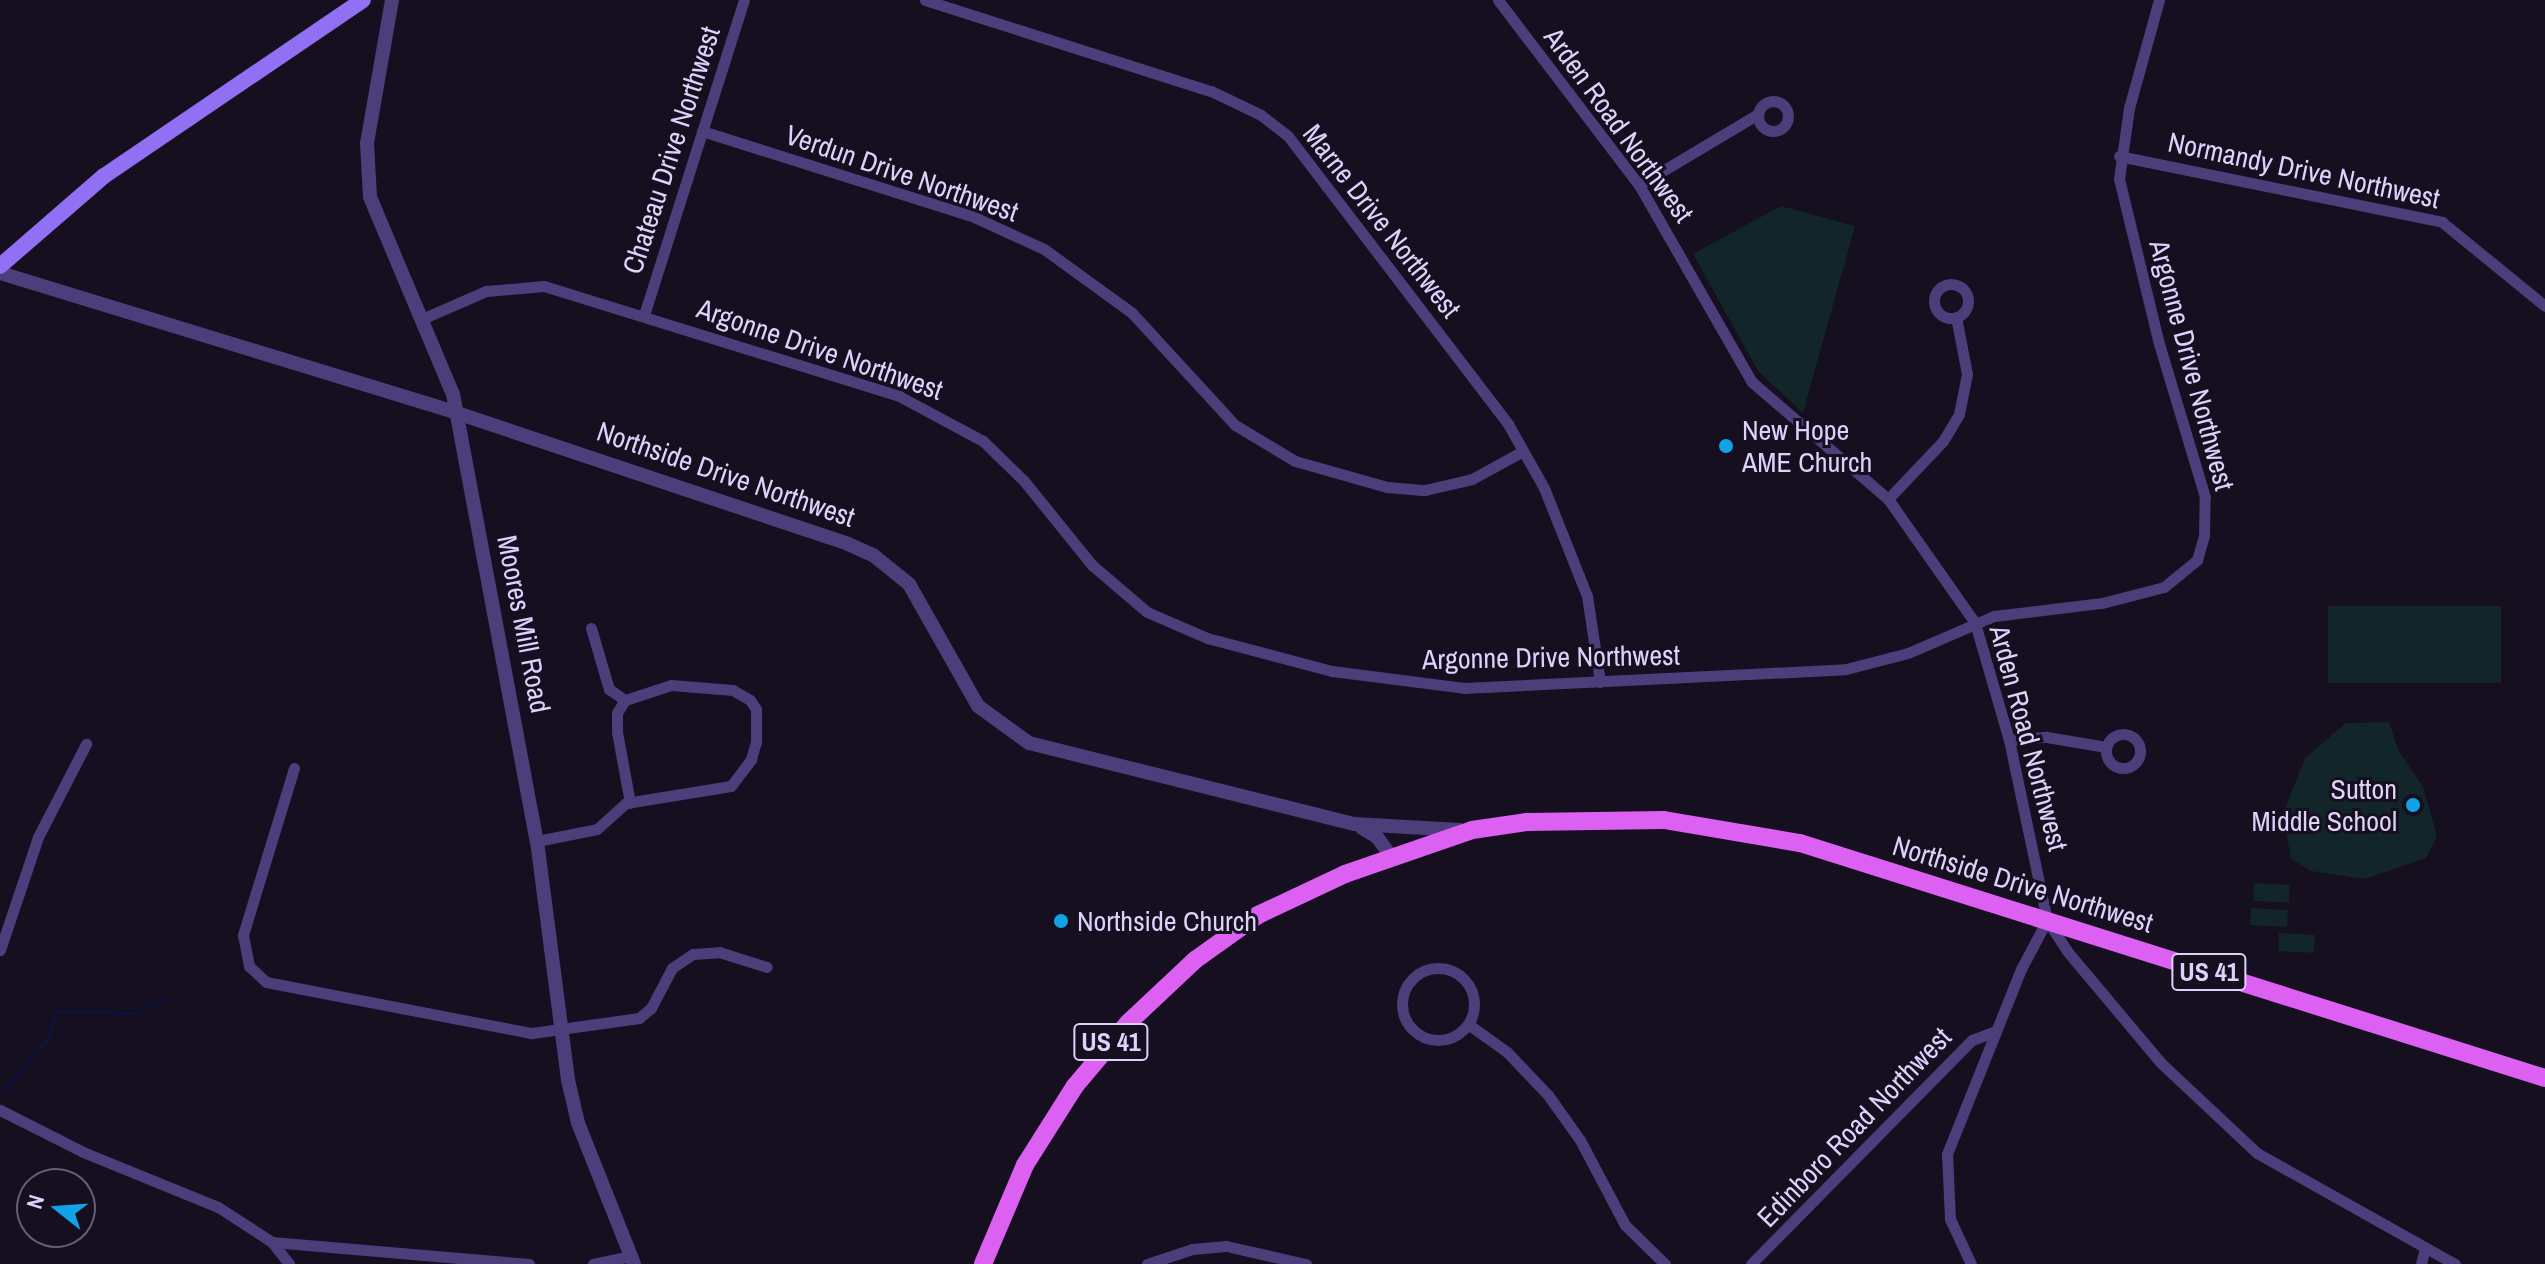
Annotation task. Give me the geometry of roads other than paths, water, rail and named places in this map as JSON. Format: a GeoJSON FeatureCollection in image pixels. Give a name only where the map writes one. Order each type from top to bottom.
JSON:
{"type":"FeatureCollection","features":[{"type":"Feature","properties":{"kind":"main road"},"geometry":{"type":"LineString","coordinates":[[0,266],[104,176],[363,0]]}},
{"type":"Feature","properties":{"kind":"main road","name":"Northside Drive Northwest"},"geometry":{"type":"LineString","coordinates":[[1395,854],[1472,830],[1600,818],[1721,826],[1800,843],[2545,1078]]}},
{"type":"Feature","properties":{"kind":"main road","name":"US 41"},"geometry":{"type":"LineString","coordinates":[[983,1264],[1025,1165],[1097,1057],[1195,960],[1258,915],[1395,854]]}},
{"type":"Feature","properties":{"kind":"main road","name":"US 41"},"geometry":{"type":"LineString","coordinates":[[995,1264],[1034,1174],[1106,1066],[1204,968],[1315,888]]}},
{"type":"Feature","properties":{"kind":"street","name":"Moores Mill Road"},"geometry":{"type":"LineString","coordinates":[[392,0],[367,143],[367,179],[376,215],[424,318],[457,413],[537,841],[561,1030],[578,1123],[633,1260]]}},
{"type":"Feature","properties":{"kind":"street","name":"Chateau Drive Northwest"},"geometry":{"type":"LineString","coordinates":[[644,315],[744,0]]}},
{"type":"Feature","properties":{"kind":"street","name":"Marne Drive Northwest"},"geometry":{"type":"LineString","coordinates":[[925,0],[1211,91],[1261,115],[1312,162],[1523,451],[1587,596],[1600,682]]}},
{"type":"Feature","properties":{"kind":"street","name":"Arden Road Northwest"},"geometry":{"type":"LineString","coordinates":[[1498,0],[1639,185],[1752,382],[1888,499],[1975,623],[2009,740],[2047,920],[2078,967],[2150,1051],[2219,1120],[2286,1173],[2455,1264]]}},
{"type":"Feature","properties":{"kind":"street","name":"Argonne Drive Northwest"},"geometry":{"type":"LineString","coordinates":[[424,318],[486,291],[526,285],[561,289],[899,396],[951,419],[1011,467],[1113,586],[1185,631],[1332,671],[1410,685],[1600,682],[1846,669],[1908,653],[1975,623],[2012,611],[2102,603],[2164,587],[2191,570],[2202,547],[2205,497],[2122,204],[2119,156],[2159,0]]}},
{"type":"Feature","properties":{"kind":"street"},"geometry":{"type":"LineString","coordinates":[[1639,185],[1758,114]]}},
{"type":"Feature","properties":{"kind":"street","name":"Verdun Drive Northwest"},"geometry":{"type":"LineString","coordinates":[[702,131],[974,217],[1044,249],[1132,313],[1235,425],[1295,461],[1387,487],[1425,490],[1472,479],[1523,451]]}},
{"type":"Feature","properties":{"kind":"street","name":"Normandy Drive Northwest"},"geometry":{"type":"LineString","coordinates":[[2119,156],[2442,222],[2545,306]]}},
{"type":"Feature","properties":{"kind":"street","name":"Northside Drive Northwest"},"geometry":{"type":"LineString","coordinates":[[0,273],[457,413],[873,555],[920,598],[978,706],[1029,743],[1354,824],[1472,830]]}},
{"type":"Feature","properties":{"kind":"street"},"geometry":{"type":"LineString","coordinates":[[1888,499],[1943,441],[1959,414],[1967,374],[1956,317]]}},
{"type":"Feature","properties":{"kind":"street"},"geometry":{"type":"LineString","coordinates":[[591,628],[609,689],[625,700]]}},
{"type":"Feature","properties":{"kind":"street"},"geometry":{"type":"LineString","coordinates":[[537,841],[597,829],[630,803],[731,786],[751,759],[757,726],[750,700],[733,690],[671,685],[625,700],[617,713],[617,732],[630,803]]}},
{"type":"Feature","properties":{"kind":"street"},"geometry":{"type":"LineString","coordinates":[[2009,740],[2047,737],[2106,747]]}},
{"type":"Feature","properties":{"kind":"street"},"geometry":{"type":"LineString","coordinates":[[0,950],[38,837],[86,744]]}},
{"type":"Feature","properties":{"kind":"street"},"geometry":{"type":"LineString","coordinates":[[294,768],[243,935],[244,957],[256,974],[280,987],[512,1031],[561,1030],[646,1013],[672,968],[693,954],[719,952],[767,967]]}},
{"type":"Feature","properties":{"kind":"street","name":"Northside Drive Northwest"},"geometry":{"type":"LineString","coordinates":[[1354,824],[1377,837],[1395,854]]}},
{"type":"Feature","properties":{"kind":"street"},"geometry":{"type":"LineString","coordinates":[[1380,827],[1393,836],[1395,854]]}},
{"type":"Feature","properties":{"kind":"street"},"geometry":{"type":"LineString","coordinates":[[1971,1264],[1950,1219],[1946,1169],[1961,1111],[2047,920]]}},
{"type":"Feature","properties":{"kind":"street"},"geometry":{"type":"LineString","coordinates":[[1432,968],[1458,974],[1473,996],[1468,1024],[1444,1039],[1417,1034],[1402,1009],[1408,983],[1432,968]]}},
{"type":"Feature","properties":{"kind":"street"},"geometry":{"type":"LineString","coordinates":[[1468,1024],[1507,1052],[1548,1095],[1580,1140],[1625,1225],[1665,1264]]}},
{"type":"Feature","properties":{"kind":"street","name":"Edinboro Road Northwest"},"geometry":{"type":"LineString","coordinates":[[1751,1264],[1972,1040],[1995,1031]]}},
{"type":"Feature","properties":{"kind":"street"},"geometry":{"type":"LineString","coordinates":[[0,1110],[83,1152],[218,1207],[272,1242],[289,1264]]}},
{"type":"Feature","properties":{"kind":"street"},"geometry":{"type":"LineString","coordinates":[[272,1242],[529,1264]]}},
{"type":"Feature","properties":{"kind":"street"},"geometry":{"type":"LineString","coordinates":[[1147,1264],[1192,1249],[1226,1246],[1306,1264]]}},
{"type":"Feature","properties":{"kind":"street"},"geometry":{"type":"LineString","coordinates":[[2421,1264],[2425,1248]]}},
{"type":"Feature","properties":{"kind":"street"},"geometry":{"type":"LineString","coordinates":[[593,1264],[633,1260]]}},
{"type":"Feature","properties":{"kind":"waterway"},"geometry":{"type":"LineString","coordinates":[[2,1091],[46,1041],[57,1011],[135,1013],[166,998]]}},
{"type":"Feature","properties":{"kind":"place","name":"New Hope AME Church"},"geometry":{"type":"Point","coordinates":[1726,446]}},
{"type":"Feature","properties":{"kind":"place","name":"Sutton Middle School"},"geometry":{"type":"Point","coordinates":[2413,805]}},
{"type":"Feature","properties":{"kind":"place","name":"Northside Church"},"geometry":{"type":"Point","coordinates":[1061,921]}}]}
